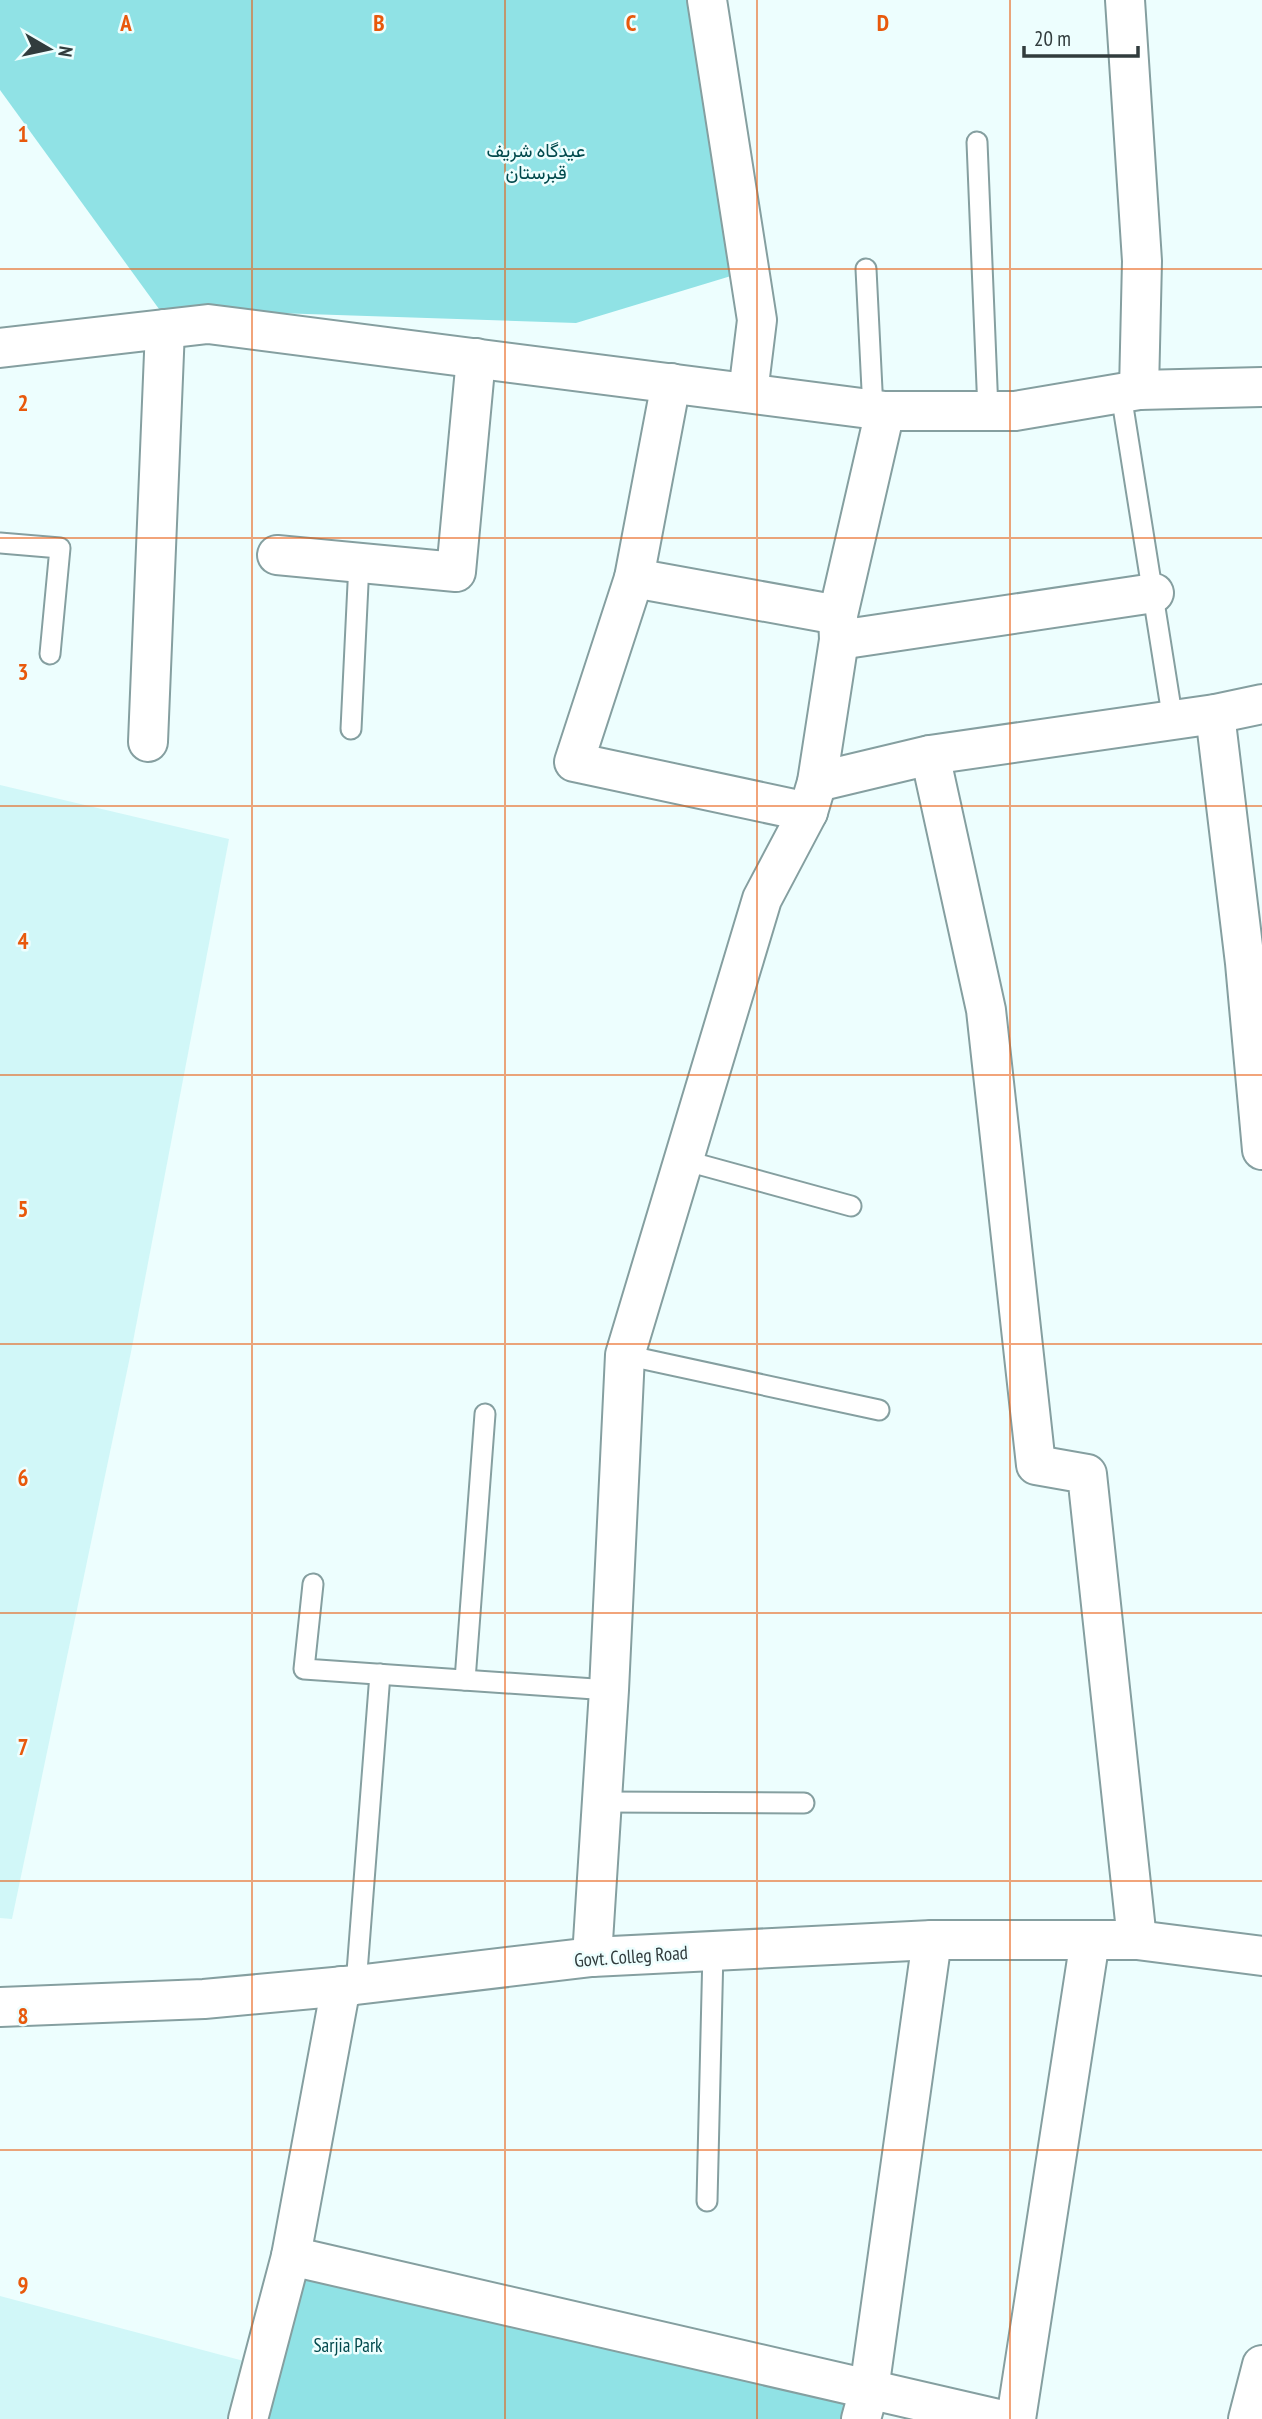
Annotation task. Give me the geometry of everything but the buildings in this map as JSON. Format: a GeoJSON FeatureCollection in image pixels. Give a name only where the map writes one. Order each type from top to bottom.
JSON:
{"type":"FeatureCollection","features":[{"type":"Feature","properties":{"kind":"street"},"geometry":{"type":"LineString","coordinates":[[707,0],[757,320],[748,393]]}},
{"type":"Feature","properties":{"kind":"street"},"geometry":{"type":"LineString","coordinates":[[1125,0],[1142,261],[1130,392]]}},
{"type":"Feature","properties":{"kind":"street"},"geometry":{"type":"LineString","coordinates":[[0,348],[208,324],[879,410],[1015,411],[1130,392],[1262,387]]}},
{"type":"Feature","properties":{"kind":"street"},"geometry":{"type":"LineString","coordinates":[[148,742],[165,329]]}},
{"type":"Feature","properties":{"kind":"street"},"geometry":{"type":"LineString","coordinates":[[277,555],[456,572],[476,358]]}},
{"type":"Feature","properties":{"kind":"street"},"geometry":{"type":"LineString","coordinates":[[671,383],[634,578],[574,762],[813,797],[930,755],[1215,714],[1262,704]]}},
{"type":"Feature","properties":{"kind":"street"},"geometry":{"type":"LineString","coordinates":[[592,1957],[609,1690],[625,1355],[762,899],[813,797],[838,628],[879,410]]}},
{"type":"Feature","properties":{"kind":"street"},"geometry":{"type":"LineString","coordinates":[[634,578],[838,628],[1154,593]]}},
{"type":"Feature","properties":{"kind":"street"},"geometry":{"type":"LineString","coordinates":[[1215,714],[1253,964],[1262,1150]]}},
{"type":"Feature","properties":{"kind":"street"},"geometry":{"type":"LineString","coordinates":[[930,755],[986,1010],[1036,1465],[1087,1474],[1137,1940]]}},
{"type":"Feature","properties":{"kind":"street"},"geometry":{"type":"LineString","coordinates":[[865,2404],[932,1940]]}},
{"type":"Feature","properties":{"kind":"street","name":"Govt. Colleg Road"},"geometry":{"type":"LineString","coordinates":[[0,2007],[204,1999],[349,1986],[592,1957],[932,1940],[1137,1940],[1262,1956]]}},
{"type":"Feature","properties":{"kind":"street"},"geometry":{"type":"LineString","coordinates":[[1016,2419],[1090,1940]]}},
{"type":"Feature","properties":{"kind":"street"},"geometry":{"type":"LineString","coordinates":[[248,2419],[291,2256],[349,1986]]}},
{"type":"Feature","properties":{"kind":"street"},"geometry":{"type":"LineString","coordinates":[[291,2256],[865,2404],[998,2419]]}},
{"type":"Feature","properties":{"kind":"street"},"geometry":{"type":"LineString","coordinates":[[1248,2419],[1262,2365]]}},
{"type":"Feature","properties":{"kind":"lane"},"geometry":{"type":"LineString","coordinates":[[977,142],[988,411]]}},
{"type":"Feature","properties":{"kind":"lane"},"geometry":{"type":"LineString","coordinates":[[866,269],[879,410]]}},
{"type":"Feature","properties":{"kind":"lane"},"geometry":{"type":"LineString","coordinates":[[1130,392],[1154,593],[1174,720]]}},
{"type":"Feature","properties":{"kind":"lane"},"geometry":{"type":"LineString","coordinates":[[0,543],[60,548],[50,654]]}},
{"type":"Feature","properties":{"kind":"lane"},"geometry":{"type":"LineString","coordinates":[[351,729],[359,563]]}},
{"type":"Feature","properties":{"kind":"lane"},"geometry":{"type":"LineString","coordinates":[[683,1160],[851,1206]]}},
{"type":"Feature","properties":{"kind":"lane"},"geometry":{"type":"LineString","coordinates":[[625,1355],[879,1410]]}},
{"type":"Feature","properties":{"kind":"lane"},"geometry":{"type":"LineString","coordinates":[[465,1680],[485,1414]]}},
{"type":"Feature","properties":{"kind":"lane"},"geometry":{"type":"LineString","coordinates":[[313,1584],[304,1669],[609,1690]]}},
{"type":"Feature","properties":{"kind":"lane"},"geometry":{"type":"LineString","coordinates":[[349,1986],[380,1674]]}},
{"type":"Feature","properties":{"kind":"lane"},"geometry":{"type":"LineString","coordinates":[[602,1802],[804,1803]]}},
{"type":"Feature","properties":{"kind":"lane"},"geometry":{"type":"LineString","coordinates":[[707,2201],[713,1951]]}},
{"type":"Feature","properties":{"kind":"shaded area"},"geometry":{"type":"Polygon","coordinates":[[[0,785],[229,839],[131,1352],[12,1919],[0,1918],[0,785]]]}},
{"type":"Feature","properties":{"kind":"shaded area"},"geometry":{"type":"Polygon","coordinates":[[[0,2296],[263,2366],[248,2419],[0,2419],[0,2296]]]}},
{"type":"Feature","properties":{"kind":"green space","name":"عیدگاہ شریف قبرستان"},"geometry":{"type":"Polygon","coordinates":[[[0,0],[693,0],[731,276],[576,323],[159,309],[0,90],[0,0]]]}},
{"type":"Feature","properties":{"kind":"green space","name":"Sarjia Park"},"geometry":{"type":"Polygon","coordinates":[[[291,2256],[869,2390],[861,2419],[248,2419],[291,2256]]]}}]}
